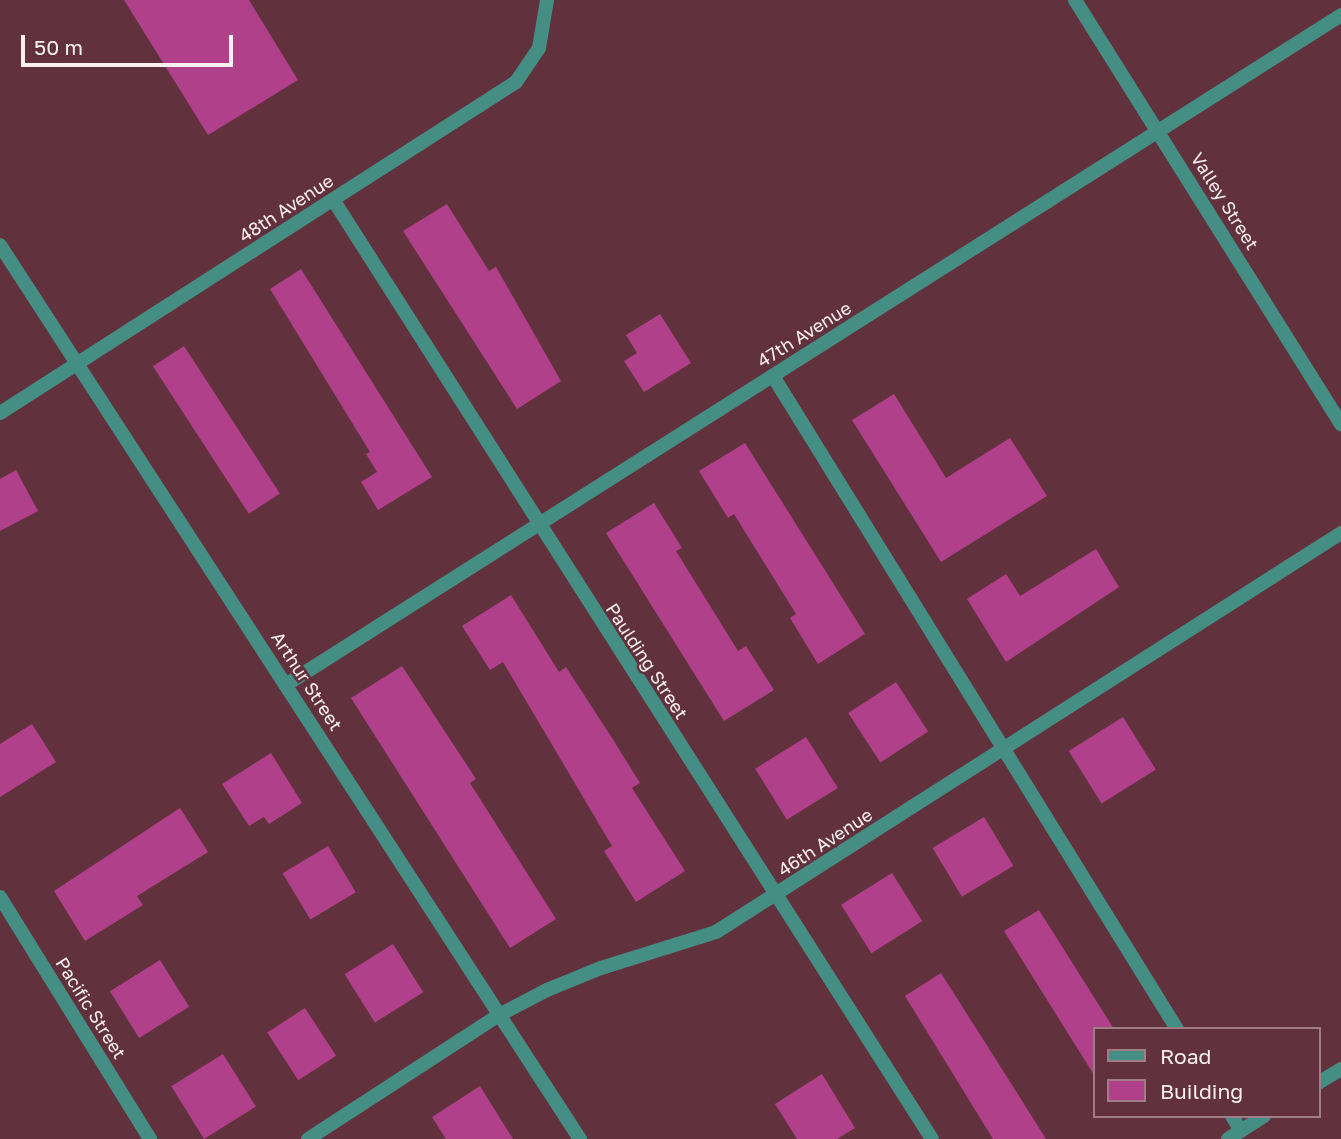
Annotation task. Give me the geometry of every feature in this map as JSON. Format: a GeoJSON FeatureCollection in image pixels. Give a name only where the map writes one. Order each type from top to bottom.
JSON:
{"type":"FeatureCollection","features":[{"type":"Feature","properties":{"kind":"street","name":"48th Avenue"},"geometry":{"type":"LineString","coordinates":[[0,413],[516,82],[539,48],[545,0]]}},
{"type":"Feature","properties":{"kind":"street","name":"Valley Street"},"geometry":{"type":"LineString","coordinates":[[1075,0],[1341,424]]}},
{"type":"Feature","properties":{"kind":"street","name":"47th Avenue"},"geometry":{"type":"LineString","coordinates":[[287,684],[1341,15]]}},
{"type":"Feature","properties":{"kind":"street","name":"Paulding Street"},"geometry":{"type":"LineString","coordinates":[[334,201],[537,526],[932,1139]]}},
{"type":"Feature","properties":{"kind":"street","name":"Arthur Street"},"geometry":{"type":"LineString","coordinates":[[0,245],[580,1139]]}},
{"type":"Feature","properties":{"kind":"street"},"geometry":{"type":"LineString","coordinates":[[773,376],[1176,1027]]}},
{"type":"Feature","properties":{"kind":"street","name":"46th Avenue"},"geometry":{"type":"LineString","coordinates":[[308,1139],[499,1015],[601,968],[716,932],[1341,533]]}},
{"type":"Feature","properties":{"kind":"street","name":"Pacific Street"},"geometry":{"type":"LineString","coordinates":[[0,897],[150,1139]]}},
{"type":"Feature","properties":{"kind":"street"},"geometry":{"type":"LineString","coordinates":[[1320,1082],[1341,1069]]}},
{"type":"Feature","properties":{"kind":"street"},"geometry":{"type":"LineString","coordinates":[[1233,1118],[1241,1131]]}},
{"type":"Feature","properties":{"kind":"street"},"geometry":{"type":"LineString","coordinates":[[1228,1139],[1261,1118]]}},
{"type":"Feature","properties":{"kind":"building"},"geometry":{"type":"Polygon","coordinates":[[[124,0],[249,0],[298,80],[208,135],[124,0]]]}},
{"type":"Feature","properties":{"kind":"building"},"geometry":{"type":"Polygon","coordinates":[[[447,204],[489,271],[496,267],[561,381],[517,409],[403,231],[447,204]]]}},
{"type":"Feature","properties":{"kind":"building"},"geometry":{"type":"Polygon","coordinates":[[[301,269],[432,477],[378,510],[361,482],[377,472],[366,454],[370,452],[270,289],[301,269]]]}},
{"type":"Feature","properties":{"kind":"building"},"geometry":{"type":"Polygon","coordinates":[[[660,314],[691,363],[644,392],[624,361],[637,353],[626,335],[660,314]]]}},
{"type":"Feature","properties":{"kind":"building"},"geometry":{"type":"Polygon","coordinates":[[[184,346],[280,494],[249,514],[153,366],[184,346]]]}},
{"type":"Feature","properties":{"kind":"building"},"geometry":{"type":"Polygon","coordinates":[[[894,394],[946,478],[1010,438],[1047,496],[941,562],[852,420],[894,394]]]}},
{"type":"Feature","properties":{"kind":"building"},"geometry":{"type":"Polygon","coordinates":[[[745,443],[865,634],[818,664],[790,618],[796,614],[734,514],[728,518],[699,471],[745,443]]]}},
{"type":"Feature","properties":{"kind":"building"},"geometry":{"type":"Polygon","coordinates":[[[16,470],[38,511],[0,531],[0,479],[16,470]]]}},
{"type":"Feature","properties":{"kind":"building"},"geometry":{"type":"Polygon","coordinates":[[[654,503],[682,548],[676,551],[738,651],[746,646],[774,690],[724,721],[606,533],[654,503]]]}},
{"type":"Feature","properties":{"kind":"building"},"geometry":{"type":"Polygon","coordinates":[[[1096,549],[1119,587],[1006,662],[967,599],[1006,574],[1020,596],[1096,549]]]}},
{"type":"Feature","properties":{"kind":"building"},"geometry":{"type":"Polygon","coordinates":[[[511,595],[559,672],[566,667],[612,738],[640,783],[632,788],[685,871],[636,902],[604,851],[612,846],[503,662],[490,670],[462,626],[511,595]]]}},
{"type":"Feature","properties":{"kind":"building"},"geometry":{"type":"Polygon","coordinates":[[[402,666],[476,779],[470,783],[556,919],[510,948],[351,698],[402,666]]]}},
{"type":"Feature","properties":{"kind":"building"},"geometry":{"type":"Polygon","coordinates":[[[896,682],[928,731],[880,763],[848,713],[896,682]]]}},
{"type":"Feature","properties":{"kind":"building"},"geometry":{"type":"Polygon","coordinates":[[[1123,717],[1156,770],[1102,803],[1069,751],[1123,717]]]}},
{"type":"Feature","properties":{"kind":"building"},"geometry":{"type":"Polygon","coordinates":[[[32,724],[56,762],[0,797],[0,744],[32,724]]]}},
{"type":"Feature","properties":{"kind":"building"},"geometry":{"type":"Polygon","coordinates":[[[806,737],[838,788],[787,820],[755,769],[806,737]]]}},
{"type":"Feature","properties":{"kind":"building"},"geometry":{"type":"Polygon","coordinates":[[[271,753],[302,803],[269,824],[264,817],[249,826],[222,784],[271,753]]]}},
{"type":"Feature","properties":{"kind":"building"},"geometry":{"type":"Polygon","coordinates":[[[180,808],[208,852],[137,896],[143,905],[85,941],[54,891],[180,808]]]}},
{"type":"Feature","properties":{"kind":"building"},"geometry":{"type":"Polygon","coordinates":[[[984,817],[1013,866],[962,897],[933,848],[984,817]]]}},
{"type":"Feature","properties":{"kind":"building"},"geometry":{"type":"Polygon","coordinates":[[[328,846],[356,892],[310,920],[283,873],[328,846]]]}},
{"type":"Feature","properties":{"kind":"building"},"geometry":{"type":"Polygon","coordinates":[[[892,873],[922,921],[871,953],[841,905],[892,873]]]}},
{"type":"Feature","properties":{"kind":"building"},"geometry":{"type":"Polygon","coordinates":[[[1039,910],[1113,1027],[1092,1027],[1092,1072],[1004,931],[1039,910]]]}},
{"type":"Feature","properties":{"kind":"building"},"geometry":{"type":"Polygon","coordinates":[[[393,944],[423,992],[375,1023],[345,974],[393,944]]]}},
{"type":"Feature","properties":{"kind":"building"},"geometry":{"type":"Polygon","coordinates":[[[160,960],[189,1007],[139,1038],[110,991],[160,960]]]}},
{"type":"Feature","properties":{"kind":"building"},"geometry":{"type":"Polygon","coordinates":[[[941,973],[1046,1139],[993,1139],[905,996],[941,973]]]}},
{"type":"Feature","properties":{"kind":"building"},"geometry":{"type":"Polygon","coordinates":[[[305,1008],[336,1056],[298,1080],[267,1033],[305,1008]]]}},
{"type":"Feature","properties":{"kind":"building"},"geometry":{"type":"Polygon","coordinates":[[[223,1054],[256,1107],[204,1139],[171,1086],[223,1054]]]}},
{"type":"Feature","properties":{"kind":"building"},"geometry":{"type":"Polygon","coordinates":[[[822,1074],[855,1128],[837,1139],[797,1139],[775,1104],[822,1074]]]}},
{"type":"Feature","properties":{"kind":"building"},"geometry":{"type":"Polygon","coordinates":[[[480,1086],[513,1139],[446,1139],[432,1117],[480,1086]]]}}]}
